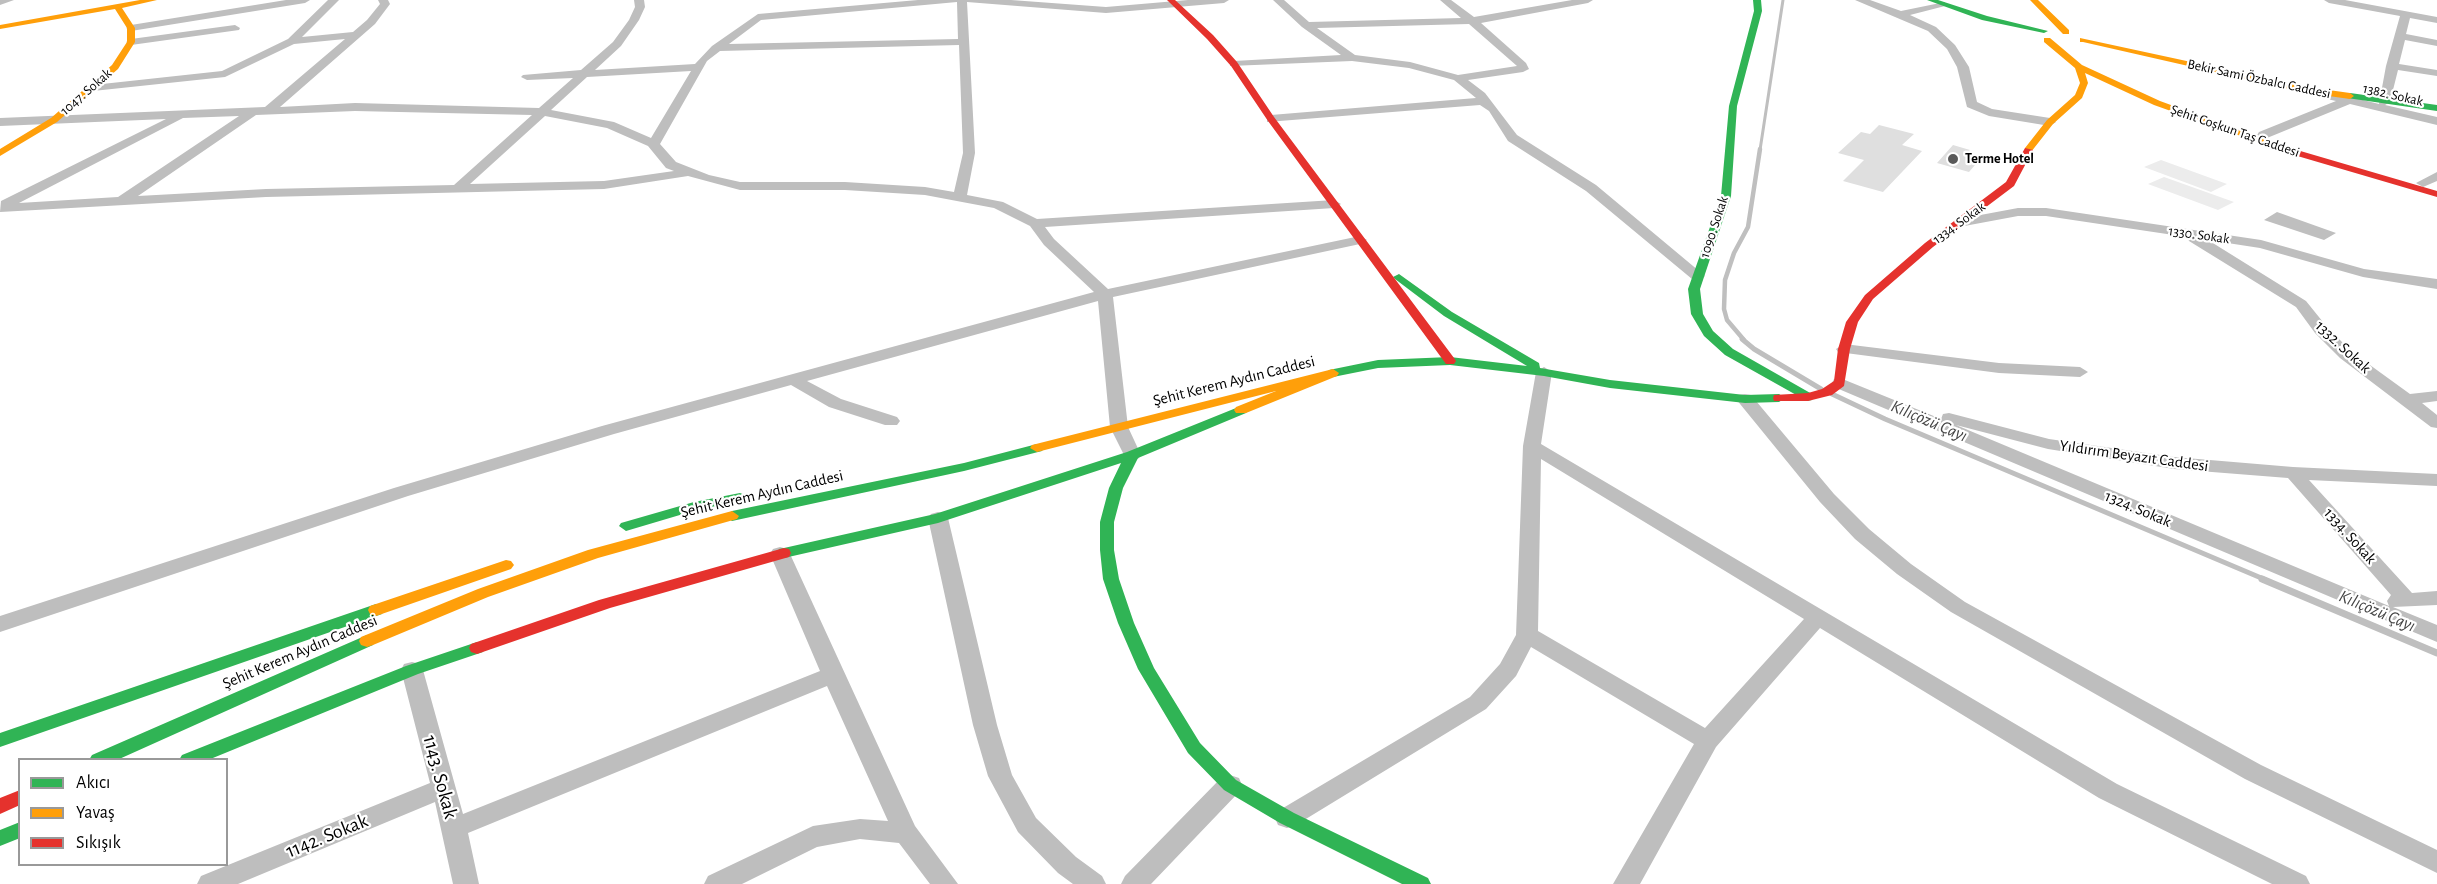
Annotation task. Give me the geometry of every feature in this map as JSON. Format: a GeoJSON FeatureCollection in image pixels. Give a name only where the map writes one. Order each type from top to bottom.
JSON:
{"type":"FeatureCollection","features":[{"type":"Feature","properties":{"kind":"street"},"geometry":{"type":"LineString","coordinates":[[0,2],[9,0]]}},
{"type":"Feature","properties":{"kind":"street"},"geometry":{"type":"LineString","coordinates":[[0,26],[133,0]]}},
{"type":"Feature","properties":{"kind":"street"},"geometry":{"type":"LineString","coordinates":[[113,3],[153,0]]}},
{"type":"Feature","properties":{"kind":"street"},"geometry":{"type":"LineString","coordinates":[[131,28],[305,0]]}},
{"type":"Feature","properties":{"kind":"street"},"geometry":{"type":"LineString","coordinates":[[93,88],[225,74],[292,41],[333,0]]}},
{"type":"Feature","properties":{"kind":"street"},"geometry":{"type":"LineString","coordinates":[[269,110],[371,22],[385,4],[383,0]]}},
{"type":"Feature","properties":{"kind":"street"},"geometry":{"type":"LineString","coordinates":[[457,189],[544,112],[581,74],[617,44],[634,20],[640,7],[639,0]]}},
{"type":"Feature","properties":{"kind":"street"},"geometry":{"type":"LineString","coordinates":[[953,0],[837,4],[759,13],[708,54],[698,67],[654,144],[656,150],[672,165],[740,186],[887,188],[960,196],[998,205],[1035,223],[1049,242],[1104,294],[1119,427],[1132,455],[1116,488],[1107,522],[1107,550],[1111,579],[1126,623],[1146,669],[1194,748],[1230,785],[1287,818],[1421,884]]}},
{"type":"Feature","properties":{"kind":"street"},"geometry":{"type":"LineString","coordinates":[[960,196],[969,153],[962,42],[962,0]]}},
{"type":"Feature","properties":{"kind":"street"},"geometry":{"type":"LineString","coordinates":[[970,0],[1106,10],[1174,2],[1224,0]]}},
{"type":"Feature","properties":{"kind":"street"},"geometry":{"type":"LineString","coordinates":[[1092,0],[1106,10]]}},
{"type":"Feature","properties":{"kind":"street"},"geometry":{"type":"LineString","coordinates":[[1278,0],[1306,25],[1352,58]]}},
{"type":"Feature","properties":{"kind":"street"},"geometry":{"type":"LineString","coordinates":[[1234,64],[1352,58],[1403,64],[1458,78],[1523,69],[1522,65],[1445,0]]}},
{"type":"Feature","properties":{"kind":"street"},"geometry":{"type":"LineString","coordinates":[[1306,25],[1472,21],[1549,4],[1588,0]]}},
{"type":"Feature","properties":{"kind":"street","name":"1090. Sokak"},"geometry":{"type":"LineString","coordinates":[[1757,0],[1758,11],[1733,106],[1726,196],[1694,289],[1697,314],[1708,333],[1729,352],[1808,398]]}},
{"type":"Feature","properties":{"kind":"street"},"geometry":{"type":"LineString","coordinates":[[1860,0],[1900,14],[1932,29],[1951,47],[1964,67],[1969,101],[1975,107],[1989,112],[2050,122]]}},
{"type":"Feature","properties":{"kind":"street","name":"Şehit Coşkun Taş Caddesi"},"geometry":{"type":"LineString","coordinates":[[2019,0],[2045,34],[2079,67],[2128,91],[2297,153],[2437,194]]}},
{"type":"Feature","properties":{"kind":"street"},"geometry":{"type":"LineString","coordinates":[[2034,0],[2079,42]]}},
{"type":"Feature","properties":{"kind":"street"},"geometry":{"type":"LineString","coordinates":[[2329,0],[2346,1],[2437,20]]}},
{"type":"Feature","properties":{"kind":"street"},"geometry":{"type":"LineString","coordinates":[[1174,2],[1234,64],[1271,119],[1450,361]]}},
{"type":"Feature","properties":{"kind":"street"},"geometry":{"type":"LineString","coordinates":[[1900,14],[1936,2],[1985,18],[2079,42]]}},
{"type":"Feature","properties":{"kind":"street"},"geometry":{"type":"LineString","coordinates":[[113,3],[131,28],[131,42],[236,28]]}},
{"type":"Feature","properties":{"kind":"street"},"geometry":{"type":"LineString","coordinates":[[2384,102],[2406,14]]}},
{"type":"Feature","properties":{"kind":"street"},"geometry":{"type":"LineString","coordinates":[[2045,34],[2066,32]]}},
{"type":"Feature","properties":{"kind":"street"},"geometry":{"type":"LineString","coordinates":[[292,41],[356,35]]}},
{"type":"Feature","properties":{"kind":"street"},"geometry":{"type":"LineString","coordinates":[[2399,36],[2437,44]]}},
{"type":"Feature","properties":{"kind":"street","name":"1047. Sokak"},"geometry":{"type":"LineString","coordinates":[[0,153],[54,120],[93,88],[115,68],[131,42]]}},
{"type":"Feature","properties":{"kind":"street"},"geometry":{"type":"LineString","coordinates":[[716,48],[962,42]]}},
{"type":"Feature","properties":{"kind":"street","name":"Şehit Coşkun Taş Caddesi"},"geometry":{"type":"LineString","coordinates":[[2079,42],[2095,66],[2166,99],[2263,135],[2437,187]]}},
{"type":"Feature","properties":{"kind":"street","name":"Bekir Sami Özbalcı Caddesi"},"geometry":{"type":"LineString","coordinates":[[2079,42],[2307,90],[2437,108]]}},
{"type":"Feature","properties":{"kind":"street"},"geometry":{"type":"LineString","coordinates":[[2392,66],[2437,73]]}},
{"type":"Feature","properties":{"kind":"street"},"geometry":{"type":"LineString","coordinates":[[527,77],[698,67]]}},
{"type":"Feature","properties":{"kind":"street","name":"1334. Sokak"},"geometry":{"type":"LineString","coordinates":[[1840,383],[1844,349],[1852,322],[1869,297],[1883,283],[2010,184],[2030,147],[2050,122],[2079,96],[2084,83],[2079,67]]}},
{"type":"Feature","properties":{"kind":"street"},"geometry":{"type":"LineString","coordinates":[[1458,78],[1481,95],[1483,101],[1493,110],[1512,138],[1591,188],[1697,276]]}},
{"type":"Feature","properties":{"kind":"street","name":"1382. Sokak"},"geometry":{"type":"LineString","coordinates":[[2307,90],[2437,121]]}},
{"type":"Feature","properties":{"kind":"street"},"geometry":{"type":"LineString","coordinates":[[2263,135],[2349,100]]}},
{"type":"Feature","properties":{"kind":"street"},"geometry":{"type":"LineString","coordinates":[[1271,119],[1483,101]]}},
{"type":"Feature","properties":{"kind":"street"},"geometry":{"type":"LineString","coordinates":[[0,122],[355,106],[544,112],[610,125],[654,144]]}},
{"type":"Feature","properties":{"kind":"street"},"geometry":{"type":"LineString","coordinates":[[120,202],[254,111]]}},
{"type":"Feature","properties":{"kind":"street"},"geometry":{"type":"LineString","coordinates":[[0,208],[183,114]]}},
{"type":"Feature","properties":{"kind":"street"},"geometry":{"type":"LineString","coordinates":[[0,208],[266,193],[604,185],[690,172]]}},
{"type":"Feature","properties":{"kind":"street"},"geometry":{"type":"LineString","coordinates":[[2423,183],[2437,176]]}},
{"type":"Feature","properties":{"kind":"street"},"geometry":{"type":"LineString","coordinates":[[1035,223],[1334,204]]}},
{"type":"Feature","properties":{"kind":"street","name":"1330. Sokak"},"geometry":{"type":"LineString","coordinates":[[1959,223],[2034,211],[2261,244],[2363,273],[2437,284]]}},
{"type":"Feature","properties":{"kind":"street","name":"1332. Sokak"},"geometry":{"type":"LineString","coordinates":[[2187,234],[2301,304],[2321,330],[2346,355],[2437,423]]}},
{"type":"Feature","properties":{"kind":"street"},"geometry":{"type":"LineString","coordinates":[[0,624],[400,492],[608,430],[1104,294],[1360,240]]}},
{"type":"Feature","properties":{"kind":"street"},"geometry":{"type":"LineString","coordinates":[[1377,260],[1448,314],[1544,372]]}},
{"type":"Feature","properties":{"kind":"street"},"geometry":{"type":"LineString","coordinates":[[1844,349],[1999,368],[2080,372]]}},
{"type":"Feature","properties":{"kind":"street"},"geometry":{"type":"LineString","coordinates":[[1333,373],[1378,364],[1450,361],[1544,372],[1610,384],[1745,399],[1808,398],[1827,392],[1840,383]]}},
{"type":"Feature","properties":{"kind":"street"},"geometry":{"type":"LineString","coordinates":[[1287,818],[1478,703],[1509,670],[1527,635],[1532,446],[1544,372]]}},
{"type":"Feature","properties":{"kind":"street","name":"Şehit Kerem Aydın Caddesi"},"geometry":{"type":"LineString","coordinates":[[100,758],[331,656],[483,593],[593,554],[732,516],[934,473],[1333,373]]}},
{"type":"Feature","properties":{"kind":"street","name":"Şehit Kerem Aydın Caddesi"},"geometry":{"type":"LineString","coordinates":[[191,758],[412,670],[604,604],[780,554],[938,518],[1132,455],[1333,373]]}},
{"type":"Feature","properties":{"kind":"street"},"geometry":{"type":"LineString","coordinates":[[794,380],[836,403],[891,421]]}},
{"type":"Feature","properties":{"kind":"street","name":"Yıldırım Beyazıt Caddesi"},"geometry":{"type":"LineString","coordinates":[[1840,383],[1968,424],[2048,444],[2174,463],[2294,473],[2437,480]]}},
{"type":"Feature","properties":{"kind":"street","name":"1324. Sokak"},"geometry":{"type":"LineString","coordinates":[[1840,383],[2437,634]]}},
{"type":"Feature","properties":{"kind":"street"},"geometry":{"type":"LineString","coordinates":[[2407,400],[2437,396]]}},
{"type":"Feature","properties":{"kind":"street"},"geometry":{"type":"LineString","coordinates":[[1745,399],[1827,498],[1862,534],[1904,569],[1958,607],[2253,772],[2437,862]]}},
{"type":"Feature","properties":{"kind":"street"},"geometry":{"type":"LineString","coordinates":[[1532,446],[2108,791],[2297,884]]}},
{"type":"Feature","properties":{"kind":"street"},"geometry":{"type":"LineString","coordinates":[[798,488],[934,473]]}},
{"type":"Feature","properties":{"kind":"street","name":"1334. Sokak"},"geometry":{"type":"LineString","coordinates":[[2294,473],[2406,599]]}},
{"type":"Feature","properties":{"kind":"street"},"geometry":{"type":"LineString","coordinates":[[610,530],[699,505],[754,495]]}},
{"type":"Feature","properties":{"kind":"street"},"geometry":{"type":"LineString","coordinates":[[938,518],[985,725],[1000,776],[1027,825],[1067,865],[1092,884]]}},
{"type":"Feature","properties":{"kind":"street"},"geometry":{"type":"LineString","coordinates":[[780,554],[906,833],[945,884]]}},
{"type":"Feature","properties":{"kind":"street"},"geometry":{"type":"LineString","coordinates":[[0,740],[520,560]]}},
{"type":"Feature","properties":{"kind":"street"},"geometry":{"type":"LineString","coordinates":[[2372,607],[2406,599],[2437,598]]}},
{"type":"Feature","properties":{"kind":"street"},"geometry":{"type":"LineString","coordinates":[[1626,884],[1708,741],[1818,617]]}},
{"type":"Feature","properties":{"kind":"street"},"geometry":{"type":"LineString","coordinates":[[1527,635],[1708,741]]}},
{"type":"Feature","properties":{"kind":"street","name":"1143. Sokak"},"geometry":{"type":"LineString","coordinates":[[412,670],[454,828],[465,884]]}},
{"type":"Feature","properties":{"kind":"street"},"geometry":{"type":"LineString","coordinates":[[454,828],[833,675]]}},
{"type":"Feature","properties":{"kind":"street"},"geometry":{"type":"LineString","coordinates":[[1134,884],[1230,785]]}},
{"type":"Feature","properties":{"kind":"street","name":"1142. Sokak"},"geometry":{"type":"LineString","coordinates":[[210,884],[444,788]]}},
{"type":"Feature","properties":{"kind":"street"},"geometry":{"type":"LineString","coordinates":[[0,806],[18,798]]}},
{"type":"Feature","properties":{"kind":"street"},"geometry":{"type":"LineString","coordinates":[[717,884],[813,837],[860,829],[906,833]]}},
{"type":"Feature","properties":{"kind":"street"},"geometry":{"type":"LineString","coordinates":[[0,838],[18,831]]}},
{"type":"Feature","properties":{"kind":"shaded area"},"geometry":{"type":"Polygon","coordinates":[[[2161,160],[2227,184],[2211,192],[2144,167],[2161,160]]]}},
{"type":"Feature","properties":{"kind":"shaded area"},"geometry":{"type":"Polygon","coordinates":[[[2164,177],[2234,202],[2218,210],[2148,184],[2164,177]]]}},
{"type":"Feature","properties":{"kind":"shaded area"},"geometry":{"type":"Polygon","coordinates":[[[2277,212],[2336,233],[2324,240],[2264,220],[2277,212]]]}},
{"type":"Feature","properties":{"kind":"building","name":"Terme Hotel"},"geometry":{"type":"Polygon","coordinates":[[[1879,125],[1914,134],[1902,145],[1922,151],[1883,192],[1843,181],[1864,160],[1838,153],[1861,132],[1870,134],[1879,125]]]}},
{"type":"Feature","properties":{"kind":"building"},"geometry":{"type":"Polygon","coordinates":[[[1953,145],[1970,150],[1967,153],[1982,157],[1969,172],[1937,163],[1953,145]]]}},
{"type":"Feature","properties":{"kind":"waterway","name":"Kılıçözü Çayı"},"geometry":{"type":"LineString","coordinates":[[1760,150],[1783,0]]}},
{"type":"Feature","properties":{"kind":"waterway","name":"Kılıçözü Çayı"},"geometry":{"type":"LineString","coordinates":[[1744,340],[1727,320],[1724,309],[1725,280],[1734,253],[1748,227],[1760,149]]}},
{"type":"Feature","properties":{"kind":"waterway","name":"Kılıçözü Çayı"},"geometry":{"type":"LineString","coordinates":[[1742,339],[1754,349],[1821,389]]}},
{"type":"Feature","properties":{"kind":"waterway","name":"Kılıçözü Çayı"},"geometry":{"type":"LineString","coordinates":[[1832,394],[1885,419],[2266,580]]}},
{"type":"Feature","properties":{"kind":"waterway","name":"Kılıçözü Çayı"},"geometry":{"type":"LineString","coordinates":[[2262,579],[2437,653]]}},
{"type":"Feature","properties":{"kind":"traffic: fast"},"geometry":{"type":"LineString","coordinates":[[1757,0],[1758,11],[1733,106],[1726,196],[1694,289],[1697,314],[1708,333],[1729,352],[1807,397]]}},
{"type":"Feature","properties":{"kind":"traffic: fast"},"geometry":{"type":"LineString","coordinates":[[1931,0],[1985,18],[2044,31]]}},
{"type":"Feature","properties":{"kind":"traffic: fast"},"geometry":{"type":"LineString","coordinates":[[2350,96],[2437,108]]}},
{"type":"Feature","properties":{"kind":"traffic: fast"},"geometry":{"type":"LineString","coordinates":[[1399,277],[1448,314],[1535,366]]}},
{"type":"Feature","properties":{"kind":"traffic: fast"},"geometry":{"type":"LineString","coordinates":[[1333,373],[1378,364],[1450,361],[1544,372],[1610,384],[1745,399],[1779,398]]}},
{"type":"Feature","properties":{"kind":"traffic: fast"},"geometry":{"type":"LineString","coordinates":[[784,553],[938,518],[1132,455],[1241,410]]}},
{"type":"Feature","properties":{"kind":"traffic: fast"},"geometry":{"type":"LineString","coordinates":[[732,516],[964,467],[1037,448]]}},
{"type":"Feature","properties":{"kind":"traffic: fast"},"geometry":{"type":"LineString","coordinates":[[1132,455],[1116,488],[1107,522],[1107,550],[1111,579],[1126,623],[1146,669],[1194,748],[1230,785],[1287,818],[1421,884]]}},
{"type":"Feature","properties":{"kind":"traffic: fast"},"geometry":{"type":"LineString","coordinates":[[626,526],[699,505],[740,498]]}},
{"type":"Feature","properties":{"kind":"traffic: fast"},"geometry":{"type":"LineString","coordinates":[[0,740],[376,610]]}},
{"type":"Feature","properties":{"kind":"traffic: fast"},"geometry":{"type":"LineString","coordinates":[[103,758],[367,641]]}},
{"type":"Feature","properties":{"kind":"traffic: fast"},"geometry":{"type":"LineString","coordinates":[[193,758],[412,670],[477,648]]}},
{"type":"Feature","properties":{"kind":"traffic: fast"},"geometry":{"type":"LineString","coordinates":[[0,838],[18,831]]}},
{"type":"Feature","properties":{"kind":"traffic: slow"},"geometry":{"type":"LineString","coordinates":[[0,27],[153,0]]}},
{"type":"Feature","properties":{"kind":"traffic: slow"},"geometry":{"type":"LineString","coordinates":[[2034,0],[2066,32]]}},
{"type":"Feature","properties":{"kind":"traffic: slow"},"geometry":{"type":"LineString","coordinates":[[0,153],[54,120],[115,67],[131,42],[131,28],[118,7]]}},
{"type":"Feature","properties":{"kind":"traffic: slow"},"geometry":{"type":"LineString","coordinates":[[2047,40],[2079,67],[2157,103],[2297,153]]}},
{"type":"Feature","properties":{"kind":"traffic: slow"},"geometry":{"type":"LineString","coordinates":[[2083,40],[2307,90],[2350,96]]}},
{"type":"Feature","properties":{"kind":"traffic: slow"},"geometry":{"type":"LineString","coordinates":[[2028,150],[2050,122],[2079,96],[2084,83],[2079,67]]}},
{"type":"Feature","properties":{"kind":"traffic: slow"},"geometry":{"type":"LineString","coordinates":[[1037,448],[1333,373],[1241,410]]}},
{"type":"Feature","properties":{"kind":"traffic: slow"},"geometry":{"type":"LineString","coordinates":[[367,641],[483,593],[593,554],[732,516]]}},
{"type":"Feature","properties":{"kind":"traffic: slow"},"geometry":{"type":"LineString","coordinates":[[376,610],[506,565]]}},
{"type":"Feature","properties":{"kind":"traffic: jam"},"geometry":{"type":"LineString","coordinates":[[1171,0],[1210,37],[1234,64],[1271,119],[1450,361]]}},
{"type":"Feature","properties":{"kind":"traffic: jam"},"geometry":{"type":"LineString","coordinates":[[1779,398],[1808,397],[1827,392],[1840,383],[1844,349],[1852,322],[1869,297],[1929,245],[2010,184],[2028,150]]}},
{"type":"Feature","properties":{"kind":"traffic: jam"},"geometry":{"type":"LineString","coordinates":[[2297,153],[2437,194]]}},
{"type":"Feature","properties":{"kind":"traffic: jam"},"geometry":{"type":"LineString","coordinates":[[477,648],[605,604],[784,553]]}},
{"type":"Feature","properties":{"kind":"traffic: jam"},"geometry":{"type":"LineString","coordinates":[[0,806],[18,798]]}},
{"type":"Feature","properties":{"kind":"place","name":"Terme Hotel"},"geometry":{"type":"Point","coordinates":[1953,159]}}]}
